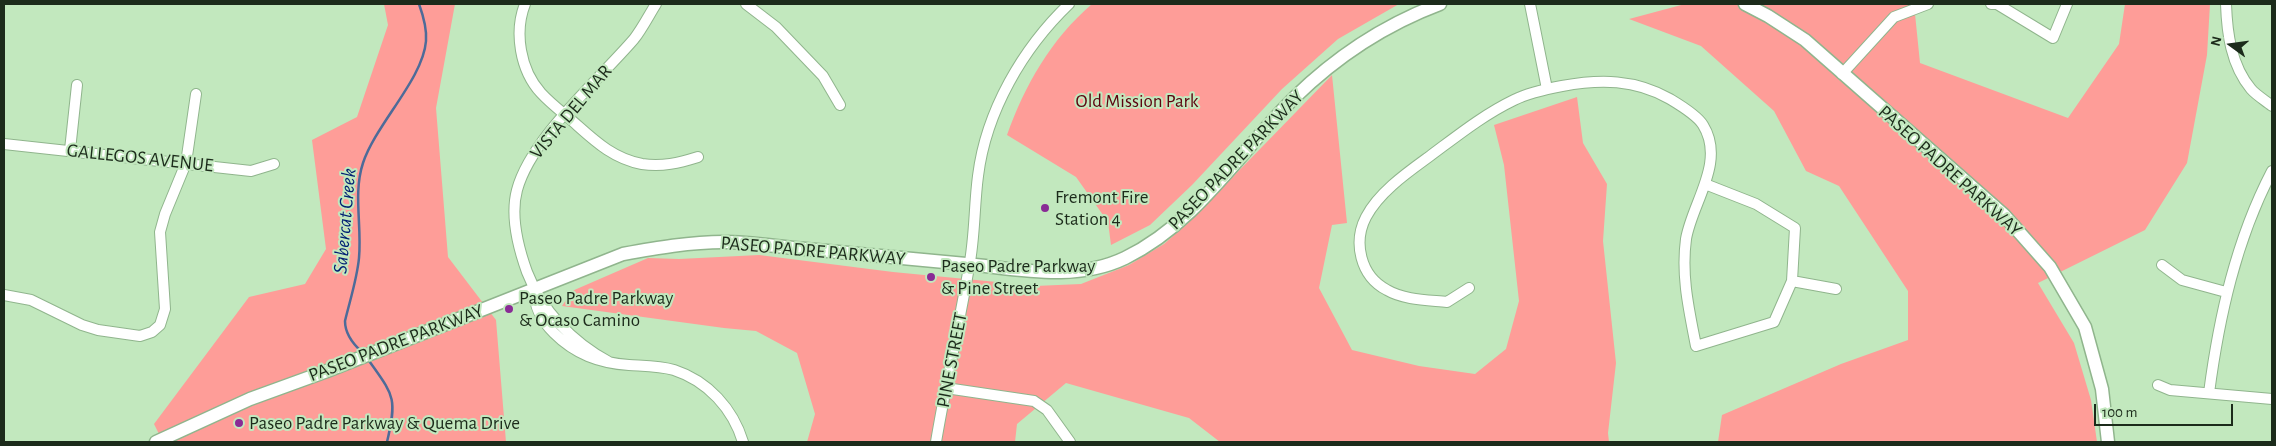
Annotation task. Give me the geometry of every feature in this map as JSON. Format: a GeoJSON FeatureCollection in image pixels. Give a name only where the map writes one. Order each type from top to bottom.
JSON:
{"type":"FeatureCollection","features":[{"type":"Feature","properties":{"kind":"main road","name":"PASEO PADRE PARKWAY"},"geometry":{"type":"LineString","coordinates":[[156,442],[170,440],[250,399],[327,371],[396,342],[623,254],[673,246],[720,242],[970,264],[1037,272],[1075,272],[1124,259],[1160,237],[1199,204],[1294,98],[1344,53],[1406,16],[1440,4]]}},
{"type":"Feature","properties":{"kind":"main road","name":"PASEO PADRE PARKWAY"},"geometry":{"type":"LineString","coordinates":[[1744,4],[1768,16],[1805,40],[2004,215],[2050,267],[2084,327],[2102,389],[2108,442]]}},
{"type":"Feature","properties":{"kind":"street"},"geometry":{"type":"LineString","coordinates":[[525,4],[519,32],[522,59],[530,78],[541,93],[608,152],[642,164],[671,165],[698,157]]}},
{"type":"Feature","properties":{"kind":"street","name":"VISTA DEL MAR"},"geometry":{"type":"LineString","coordinates":[[656,4],[636,37],[534,151],[516,191],[515,222],[518,245],[534,289],[534,302],[539,314],[562,341],[583,356],[608,362],[675,370],[698,382],[726,406],[743,442]]}},
{"type":"Feature","properties":{"kind":"street"},"geometry":{"type":"LineString","coordinates":[[746,4],[776,27],[823,76],[840,105]]}},
{"type":"Feature","properties":{"kind":"street","name":"PINE STREET"},"geometry":{"type":"LineString","coordinates":[[936,442],[970,264],[978,174],[986,138],[1004,93],[1023,59],[1056,16],[1069,4]]}},
{"type":"Feature","properties":{"kind":"street"},"geometry":{"type":"LineString","coordinates":[[1530,4],[1547,89]]}},
{"type":"Feature","properties":{"kind":"street"},"geometry":{"type":"LineString","coordinates":[[1842,74],[1894,16],[1928,4]]}},
{"type":"Feature","properties":{"kind":"street"},"geometry":{"type":"LineString","coordinates":[[1991,4],[1998,4],[2053,38],[2067,4]]}},
{"type":"Feature","properties":{"kind":"street"},"geometry":{"type":"LineString","coordinates":[[2226,4],[2227,34],[2234,59],[2251,89],[2272,106]]}},
{"type":"Feature","properties":{"kind":"street"},"geometry":{"type":"LineString","coordinates":[[1469,288],[1447,302],[1410,297],[1387,291],[1374,280],[1363,266],[1360,250],[1360,232],[1366,217],[1376,202],[1409,172],[1474,123],[1515,99],[1547,89],[1590,81],[1632,84],[1657,92],[1678,104],[1703,124],[1712,148],[1705,184],[1686,238],[1683,280],[1696,346],[1774,322],[1792,280],[1795,228],[1756,204],[1705,184]]}},
{"type":"Feature","properties":{"kind":"street"},"geometry":{"type":"LineString","coordinates":[[70,150],[77,85]]}},
{"type":"Feature","properties":{"kind":"street"},"geometry":{"type":"LineString","coordinates":[[4,295],[31,300],[82,325],[98,330],[140,336],[152,332],[160,325],[165,309],[160,232],[165,214],[186,163],[196,94]]}},
{"type":"Feature","properties":{"kind":"street","name":"GALLEGOS AVENUE"},"geometry":{"type":"LineString","coordinates":[[4,144],[251,171],[274,164]]}},
{"type":"Feature","properties":{"kind":"street"},"geometry":{"type":"LineString","coordinates":[[2209,393],[2216,340],[2226,292],[2248,229],[2272,171]]}},
{"type":"Feature","properties":{"kind":"street"},"geometry":{"type":"LineString","coordinates":[[2162,265],[2182,280],[2226,292]]}},
{"type":"Feature","properties":{"kind":"street"},"geometry":{"type":"LineString","coordinates":[[1792,280],[1836,289]]}},
{"type":"Feature","properties":{"kind":"street"},"geometry":{"type":"LineString","coordinates":[[2158,385],[2170,390],[2272,399]]}},
{"type":"Feature","properties":{"kind":"street"},"geometry":{"type":"LineString","coordinates":[[946,388],[1034,401],[1047,410],[1070,442]]}},
{"type":"Feature","properties":{"kind":"green space"},"geometry":{"type":"Polygon","coordinates":[[[384,4],[455,4],[436,108],[448,257],[496,320],[506,442],[163,442],[154,424],[249,297],[305,284],[326,249],[312,140],[357,117],[388,25],[384,4]]]}},
{"type":"Feature","properties":{"kind":"green space","name":"Old Mission Park"},"geometry":{"type":"Polygon","coordinates":[[[1092,4],[1399,4],[1338,39],[1282,89],[1192,185],[1150,225],[1111,245],[1108,222],[1076,177],[1007,135],[1022,98],[1041,64],[1064,32],[1092,4]]]}},
{"type":"Feature","properties":{"kind":"green space"},"geometry":{"type":"Polygon","coordinates":[[[1685,4],[1914,4],[1920,63],[2068,118],[2119,44],[2125,4],[2210,4],[2207,55],[2187,163],[2145,230],[2038,283],[2074,343],[2091,400],[2097,442],[1718,442],[1722,415],[1841,364],[1908,340],[1908,291],[1839,186],[1806,171],[1774,111],[1701,46],[1629,19],[1685,4]]]}},
{"type":"Feature","properties":{"kind":"green space"},"geometry":{"type":"Polygon","coordinates":[[[1332,75],[1347,223],[1332,225],[1319,288],[1352,350],[1419,366],[1475,374],[1506,349],[1519,301],[1504,165],[1494,125],[1577,97],[1583,143],[1607,184],[1603,241],[1616,363],[1608,433],[1609,442],[1220,442],[1189,418],[1066,383],[1017,424],[1015,442],[807,442],[815,414],[797,353],[756,331],[562,306],[572,291],[648,258],[679,259],[759,255],[893,272],[1035,286],[1081,284],[1129,265],[1164,244],[1189,222],[1332,75]]]}},
{"type":"Feature","properties":{"kind":"waterway","name":"Sabercat Creek"},"geometry":{"type":"LineString","coordinates":[[362,352],[350,338],[346,330],[345,321],[359,258],[358,198],[360,174],[369,148],[417,71],[423,56],[426,32],[419,4]]}},
{"type":"Feature","properties":{"kind":"waterway","name":"Sabercat Creek"},"geometry":{"type":"LineString","coordinates":[[367,358],[383,380],[391,397],[392,415],[387,442]]}},
{"type":"Feature","properties":{"kind":"place","name":"Fremont Fire Station 4"},"geometry":{"type":"Point","coordinates":[1045,208]}},
{"type":"Feature","properties":{"kind":"place","name":"Paseo Padre Parkway & Pine Street"},"geometry":{"type":"Point","coordinates":[931,277]}},
{"type":"Feature","properties":{"kind":"place","name":"Paseo Padre Parkway & Ocaso Camino"},"geometry":{"type":"Point","coordinates":[509,309]}},
{"type":"Feature","properties":{"kind":"place","name":"Paseo Padre Parkway & Quema Drive"},"geometry":{"type":"Point","coordinates":[239,423]}}]}
